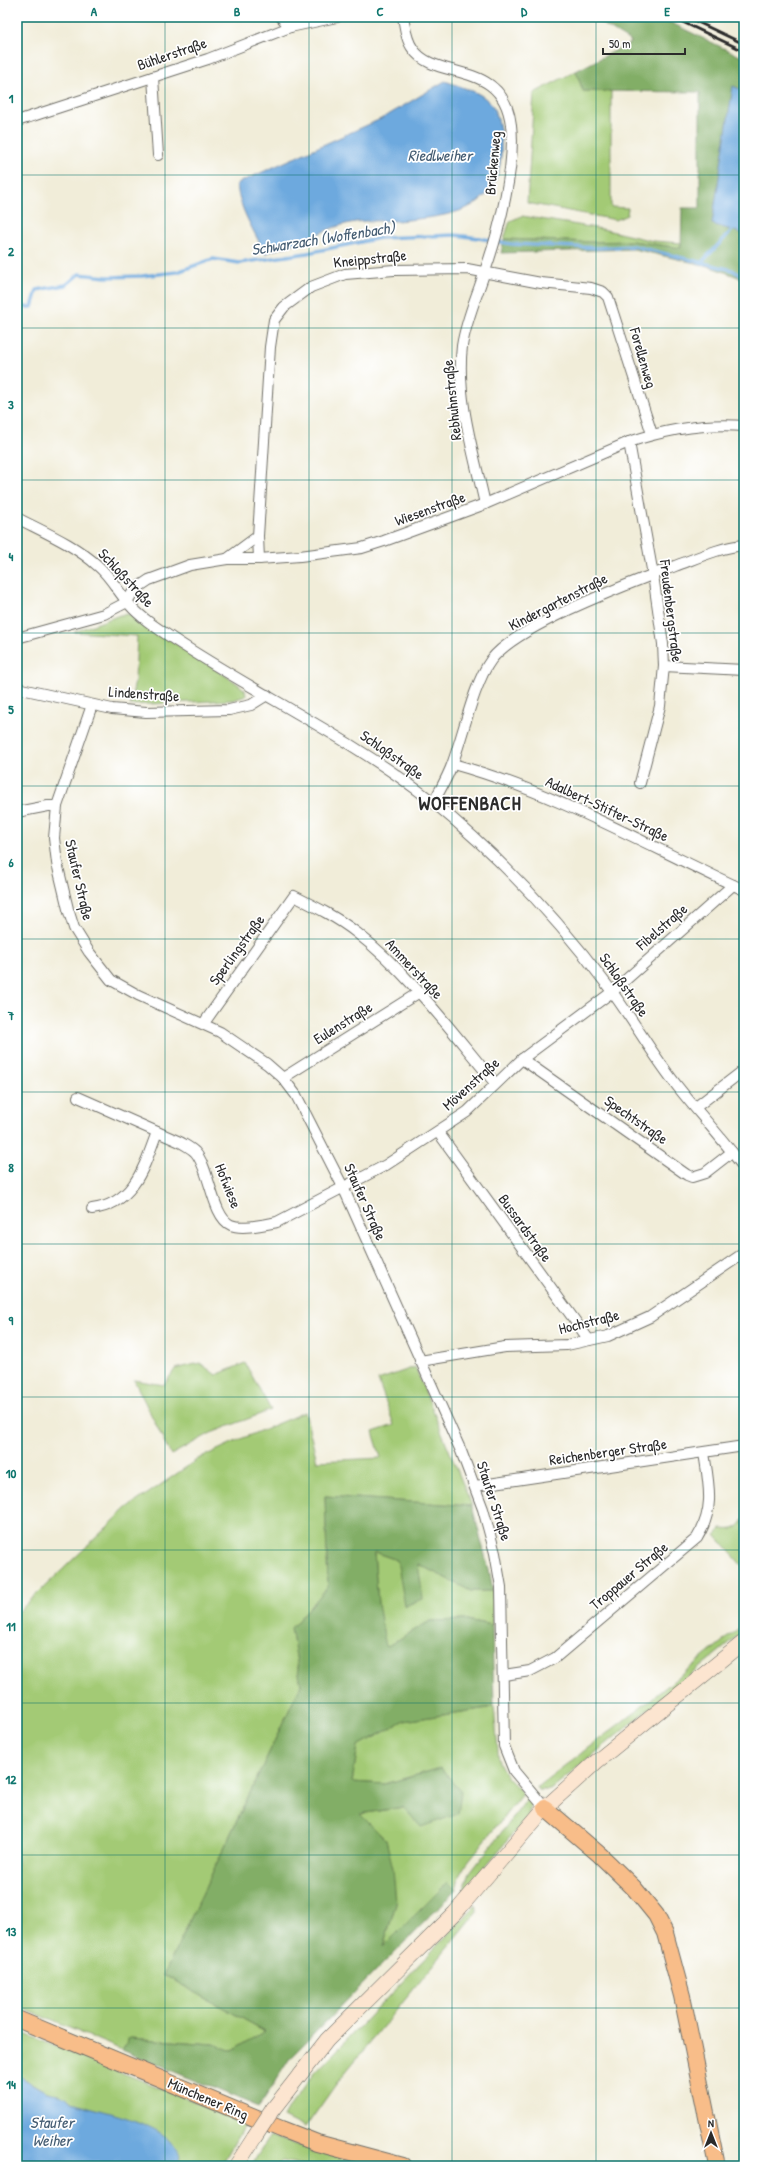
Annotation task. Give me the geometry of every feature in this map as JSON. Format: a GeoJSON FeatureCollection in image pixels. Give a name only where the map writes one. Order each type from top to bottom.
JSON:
{"type":"FeatureCollection","features":[{"type":"Feature","properties":{"kind":"main road"},"geometry":{"type":"LineString","coordinates":[[545,1808],[600,1855],[634,1888],[650,1906],[661,1924],[667,1938],[683,2001],[705,2101],[717,2166]]}},
{"type":"Feature","properties":{"kind":"main road","name":"Münchener Ring"},"geometry":{"type":"LineString","coordinates":[[17,2019],[280,2129],[325,2145],[403,2166]]}},
{"type":"Feature","properties":{"kind":"main road"},"geometry":{"type":"LineString","coordinates":[[705,2166],[713,2147]]}},
{"type":"Feature","properties":{"kind":"street"},"geometry":{"type":"LineString","coordinates":[[281,17],[294,23]]}},
{"type":"Feature","properties":{"kind":"street","name":"Bühlerstraße"},"geometry":{"type":"LineString","coordinates":[[17,121],[208,58],[294,23],[337,17]]}},
{"type":"Feature","properties":{"kind":"street","name":"Brückenweg"},"geometry":{"type":"LineString","coordinates":[[403,17],[409,42],[419,56],[428,61],[477,77],[494,89],[506,105],[511,125],[512,141],[507,186],[500,222],[485,271]]}},
{"type":"Feature","properties":{"kind":"street"},"geometry":{"type":"LineString","coordinates":[[153,77],[158,155]]}},
{"type":"Feature","properties":{"kind":"street","name":"Kneippstraße"},"geometry":{"type":"LineString","coordinates":[[259,559],[258,536],[271,334],[274,320],[284,307],[312,287],[345,274],[433,269],[467,269],[485,271],[534,282],[591,288],[604,292]]}},
{"type":"Feature","properties":{"kind":"street","name":"Rebhuhnstraße"},"geometry":{"type":"LineString","coordinates":[[485,271],[468,319],[461,362],[465,408],[485,504]]}},
{"type":"Feature","properties":{"kind":"street","name":"Forellenweg"},"geometry":{"type":"LineString","coordinates":[[604,292],[615,316],[634,383],[652,434]]}},
{"type":"Feature","properties":{"kind":"street","name":"Wiesenstraße"},"geometry":{"type":"LineString","coordinates":[[127,602],[140,584],[157,576],[190,565],[227,559],[307,556],[362,548],[485,504],[629,442],[652,434],[705,426],[744,426]]}},
{"type":"Feature","properties":{"kind":"street","name":"Freudenbergstraße"},"geometry":{"type":"LineString","coordinates":[[629,442],[653,575],[663,644],[664,666],[660,706],[640,783]]}},
{"type":"Feature","properties":{"kind":"street","name":"Schloßstraße"},"geometry":{"type":"LineString","coordinates":[[17,518],[91,560],[115,583],[127,602],[141,617],[172,638],[325,728],[377,762],[433,803],[519,881],[578,947],[612,992],[674,1082],[696,1107],[744,1168]]}},
{"type":"Feature","properties":{"kind":"street"},"geometry":{"type":"LineString","coordinates":[[227,559],[258,536]]}},
{"type":"Feature","properties":{"kind":"street","name":"Kindergartenstraße"},"geometry":{"type":"LineString","coordinates":[[433,803],[453,764],[482,676],[490,661],[502,648],[546,622],[653,575],[710,553],[744,545]]}},
{"type":"Feature","properties":{"kind":"street"},"geometry":{"type":"LineString","coordinates":[[17,638],[95,617],[113,610],[127,602]]}},
{"type":"Feature","properties":{"kind":"street"},"geometry":{"type":"LineString","coordinates":[[664,666],[744,670]]}},
{"type":"Feature","properties":{"kind":"street","name":"Lindenstraße"},"geometry":{"type":"LineString","coordinates":[[17,688],[92,705],[146,712],[216,710],[251,705],[267,695]]}},
{"type":"Feature","properties":{"kind":"street","name":"Staufer Straße"},"geometry":{"type":"LineString","coordinates":[[92,705],[57,806],[54,838],[57,863],[72,922],[88,952],[112,980],[122,987],[204,1023],[267,1064],[283,1078],[296,1096],[343,1187],[476,1486],[495,1553],[500,1577],[504,1675],[502,1730],[506,1753],[518,1777],[545,1808]]}},
{"type":"Feature","properties":{"kind":"street","name":"Adalbert-Stifter-Straße"},"geometry":{"type":"LineString","coordinates":[[453,764],[481,772],[551,799],[744,890]]}},
{"type":"Feature","properties":{"kind":"street"},"geometry":{"type":"LineString","coordinates":[[17,812],[48,806],[57,806]]}},
{"type":"Feature","properties":{"kind":"street","name":"Fibelstraße"},"geometry":{"type":"LineString","coordinates":[[612,992],[732,885]]}},
{"type":"Feature","properties":{"kind":"street","name":"Sperlingstraße"},"geometry":{"type":"LineString","coordinates":[[204,1023],[294,896]]}},
{"type":"Feature","properties":{"kind":"street","name":"Ammerstraße"},"geometry":{"type":"LineString","coordinates":[[294,896],[332,916],[357,932],[380,953],[418,993],[495,1083]]}},
{"type":"Feature","properties":{"kind":"street","name":"Mövenstraße"},"geometry":{"type":"LineString","coordinates":[[343,1187],[386,1165],[467,1112],[522,1058],[612,992]]}},
{"type":"Feature","properties":{"kind":"street","name":"Eulenstraße"},"geometry":{"type":"LineString","coordinates":[[283,1078],[418,993]]}},
{"type":"Feature","properties":{"kind":"street","name":"Spechtstraße"},"geometry":{"type":"LineString","coordinates":[[522,1058],[687,1175],[692,1177],[705,1173],[732,1152]]}},
{"type":"Feature","properties":{"kind":"street"},"geometry":{"type":"LineString","coordinates":[[696,1107],[744,1070]]}},
{"type":"Feature","properties":{"kind":"street","name":"Hofwiese"},"geometry":{"type":"LineString","coordinates":[[78,1097],[180,1142],[195,1152],[202,1162],[220,1212],[225,1221],[232,1225],[262,1225],[277,1222],[343,1187]]}},
{"type":"Feature","properties":{"kind":"street"},"geometry":{"type":"LineString","coordinates":[[92,1209],[116,1203],[125,1196],[144,1165],[157,1132]]}},
{"type":"Feature","properties":{"kind":"street","name":"Bussardstraße"},"geometry":{"type":"LineString","coordinates":[[438,1132],[589,1340]]}},
{"type":"Feature","properties":{"kind":"street","name":"Hochstraße"},"geometry":{"type":"LineString","coordinates":[[420,1361],[485,1349],[566,1345],[608,1336],[650,1317],[744,1253]]}},
{"type":"Feature","properties":{"kind":"street","name":"Reichenberger Straße"},"geometry":{"type":"LineString","coordinates":[[476,1486],[744,1446]]}},
{"type":"Feature","properties":{"kind":"street","name":"Troppauer Straße"},"geometry":{"type":"LineString","coordinates":[[504,1675],[530,1671],[555,1658],[697,1538],[705,1524],[709,1509],[709,1486],[704,1453]]}},
{"type":"Feature","properties":{"kind":"street"},"geometry":{"type":"LineString","coordinates":[[236,2166],[273,2109],[327,2040],[437,1931],[545,1808],[596,1762],[744,1642]]}},
{"type":"Feature","properties":{"kind":"green space"},"geometry":{"type":"Polygon","coordinates":[[[591,17],[659,17],[744,58],[744,91],[733,86],[712,224],[744,234],[744,279],[708,266],[634,249],[501,253],[504,239],[593,242],[632,241],[681,248],[682,208],[700,208],[700,92],[583,91],[576,71],[632,42],[591,17]]]}},
{"type":"Feature","properties":{"kind":"green space"},"geometry":{"type":"Polygon","coordinates":[[[576,71],[583,91],[611,91],[611,207],[628,208],[627,215],[616,220],[527,203],[534,93],[576,71]]]}},
{"type":"Feature","properties":{"kind":"green space"},"geometry":{"type":"Polygon","coordinates":[[[522,216],[602,229],[653,241],[681,243],[681,248],[632,241],[593,242],[504,239],[510,221],[522,216]]]}},
{"type":"Feature","properties":{"kind":"green space"},"geometry":{"type":"Polygon","coordinates":[[[130,614],[235,682],[245,690],[246,696],[233,700],[130,705],[135,681],[137,636],[74,632],[120,615],[130,614]]]}},
{"type":"Feature","properties":{"kind":"green space"},"geometry":{"type":"Polygon","coordinates":[[[200,1363],[216,1375],[245,1363],[271,1410],[211,1433],[171,1455],[134,1380],[164,1385],[175,1369],[200,1363]]]}},
{"type":"Feature","properties":{"kind":"green space"},"geometry":{"type":"Polygon","coordinates":[[[415,1367],[472,1506],[325,1496],[328,1587],[291,1628],[301,1685],[164,1975],[265,2031],[232,2051],[214,2044],[129,2038],[122,2050],[17,2006],[17,1613],[127,1508],[198,1459],[243,1438],[305,1412],[317,1461],[381,1458],[373,1432],[394,1425],[378,1380],[415,1367]]]}},
{"type":"Feature","properties":{"kind":"green space"},"geometry":{"type":"Polygon","coordinates":[[[325,1496],[472,1506],[493,1591],[471,1591],[418,1564],[423,1599],[405,1606],[397,1560],[374,1552],[378,1604],[386,1647],[430,1621],[467,1620],[492,1625],[494,1707],[404,1721],[358,1746],[352,1782],[385,1784],[441,1768],[461,1791],[458,1814],[421,1827],[403,1807],[360,1814],[386,1840],[393,1868],[396,1903],[383,1947],[448,1882],[456,1890],[290,2058],[259,2107],[122,2050],[129,2038],[214,2044],[232,2051],[265,2031],[164,1975],[301,1685],[291,1628],[328,1587],[325,1496]]]}},
{"type":"Feature","properties":{"kind":"green space"},"geometry":{"type":"Polygon","coordinates":[[[744,1519],[744,1568],[715,1535],[721,1529],[732,1529],[737,1527],[744,1519]]]}},
{"type":"Feature","properties":{"kind":"green space"},"geometry":{"type":"Polygon","coordinates":[[[374,1552],[397,1560],[418,1564],[471,1591],[493,1591],[492,1625],[467,1620],[430,1621],[385,1648],[378,1604],[374,1552]]]}},
{"type":"Feature","properties":{"kind":"green space"},"geometry":{"type":"Polygon","coordinates":[[[744,1624],[744,1631],[550,1790],[539,1790],[537,1787],[640,1708],[744,1624]]]}},
{"type":"Feature","properties":{"kind":"green space"},"geometry":{"type":"Polygon","coordinates":[[[494,1707],[499,1762],[507,1777],[523,1793],[466,1864],[459,1876],[456,1890],[448,1882],[383,1948],[396,1903],[386,1840],[360,1814],[403,1807],[441,1768],[385,1784],[352,1782],[358,1746],[404,1721],[494,1707]]]}},
{"type":"Feature","properties":{"kind":"green space"},"geometry":{"type":"Polygon","coordinates":[[[528,1798],[531,1805],[528,1816],[462,1894],[470,1873],[528,1798]]]}},
{"type":"Feature","properties":{"kind":"green space"},"geometry":{"type":"Polygon","coordinates":[[[476,1905],[478,1911],[339,2080],[305,2128],[283,2117],[289,2106],[315,2073],[476,1905]]]}},
{"type":"Feature","properties":{"kind":"green space"},"geometry":{"type":"Polygon","coordinates":[[[17,2031],[246,2122],[221,2166],[180,2166],[180,2157],[141,2124],[71,2102],[64,2096],[45,2091],[17,2075],[17,2031]]]}},
{"type":"Feature","properties":{"kind":"green space"},"geometry":{"type":"Polygon","coordinates":[[[270,2136],[364,2166],[309,2166],[282,2161],[276,2166],[251,2166],[270,2136]]]}},
{"type":"Feature","properties":{"kind":"water","name":"Riedlweiher"},"geometry":{"type":"Polygon","coordinates":[[[445,81],[468,89],[485,98],[491,104],[499,123],[501,157],[498,173],[492,186],[484,197],[473,205],[460,211],[444,215],[400,221],[360,221],[350,223],[329,229],[265,254],[244,212],[238,194],[238,183],[383,118],[445,81]]]}},
{"type":"Feature","properties":{"kind":"water"},"geometry":{"type":"Polygon","coordinates":[[[733,86],[744,91],[744,234],[712,224],[733,86]]]}},
{"type":"Feature","properties":{"kind":"water","name":"Staufer Weiher"},"geometry":{"type":"Polygon","coordinates":[[[17,2075],[38,2088],[64,2096],[71,2102],[142,2123],[155,2130],[167,2137],[177,2148],[180,2166],[34,2166],[17,2155],[17,2075]]]}},
{"type":"Feature","properties":{"kind":"waterway"},"geometry":{"type":"LineString","coordinates":[[702,262],[734,228]]}},
{"type":"Feature","properties":{"kind":"waterway","name":"Schwarzach (Woffenbach)"},"geometry":{"type":"LineString","coordinates":[[17,307],[32,307],[37,290],[66,285],[79,274],[106,277],[142,276],[177,272],[213,259],[239,263],[307,253],[380,238],[455,235],[511,244],[598,248],[634,246],[732,270],[744,277]]}},
{"type":"Feature","properties":{"kind":"railway"},"geometry":{"type":"LineString","coordinates":[[672,17],[744,51]]}},
{"type":"Feature","properties":{"kind":"railway"},"geometry":{"type":"LineString","coordinates":[[687,17],[744,44]]}},
{"type":"Feature","properties":{"kind":"district","name":"WOFFENBACH"},"geometry":{"type":"Point","coordinates":[470,803]}}]}
